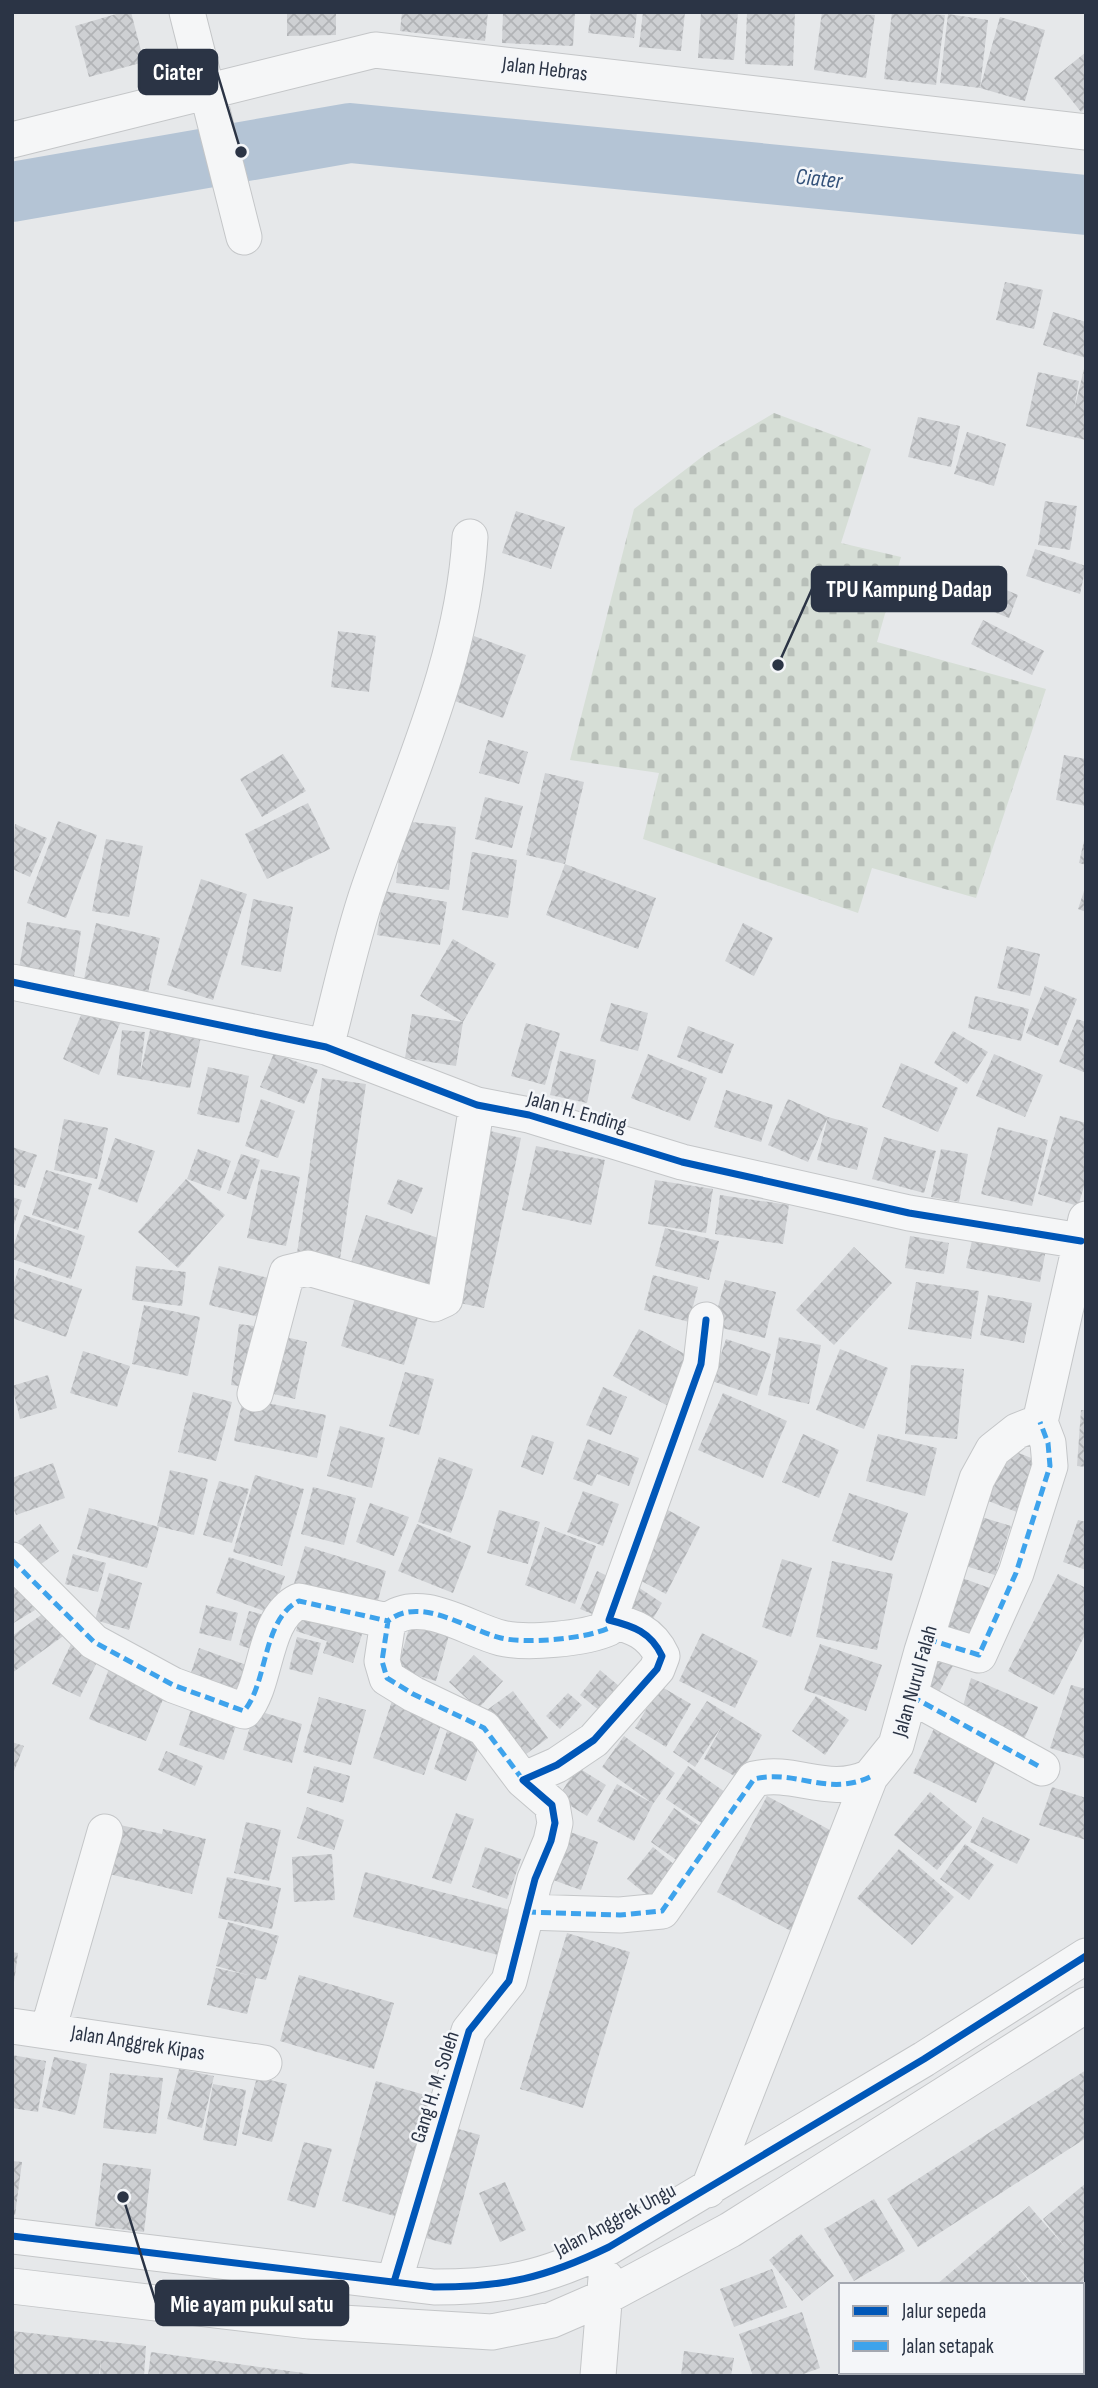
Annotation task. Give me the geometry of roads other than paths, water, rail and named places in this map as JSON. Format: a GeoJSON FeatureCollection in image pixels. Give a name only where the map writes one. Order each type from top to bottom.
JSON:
{"type":"FeatureCollection","features":[{"type":"Feature","properties":{"kind":"street"},"geometry":{"type":"LineString","coordinates":[[187,12],[244,237]]}},
{"type":"Feature","properties":{"kind":"street","name":"Jalan Hebras"},"geometry":{"type":"LineString","coordinates":[[12,140],[208,89],[375,50],[1086,132]]}},
{"type":"Feature","properties":{"kind":"street"},"geometry":{"type":"LineString","coordinates":[[326,1047],[368,890],[430,725],[467,587],[470,537]]}},
{"type":"Feature","properties":{"kind":"street","name":"Jalan H. Ending"},"geometry":{"type":"LineString","coordinates":[[12,982],[326,1047],[477,1105],[529,1115],[682,1162],[909,1213],[1083,1230]]}},
{"type":"Feature","properties":{"kind":"street"},"geometry":{"type":"LineString","coordinates":[[255,1394],[287,1273],[308,1268],[434,1304],[445,1300],[477,1105]]}},
{"type":"Feature","properties":{"kind":"street"},"geometry":{"type":"LineString","coordinates":[[927,1639],[979,1655],[1016,1573],[1050,1466],[1048,1443],[1040,1422],[1083,1230]]}},
{"type":"Feature","properties":{"kind":"street"},"geometry":{"type":"LineString","coordinates":[[12,1560],[94,1642],[173,1685],[244,1710],[275,1631],[290,1605],[299,1601],[388,1621],[398,1612],[418,1611],[503,1638],[555,1639],[601,1632],[609,1628],[609,1620],[701,1364],[706,1320]]}},
{"type":"Feature","properties":{"kind":"street","name":"Jalan Nurul Falah"},"geometry":{"type":"LineString","coordinates":[[708,2190],[870,1777],[896,1745],[977,1479],[993,1450],[1017,1431],[1040,1422]]}},
{"type":"Feature","properties":{"kind":"street"},"geometry":{"type":"LineString","coordinates":[[523,1780],[557,1765],[594,1740],[657,1669],[663,1656],[657,1644],[636,1626],[609,1620]]}},
{"type":"Feature","properties":{"kind":"street","name":"Gang H. M. Soleh"},"geometry":{"type":"LineString","coordinates":[[388,1621],[382,1661],[387,1678],[413,1695],[484,1728],[523,1780],[552,1805],[555,1823],[526,1912],[509,1981],[469,2031],[394,2282]]}},
{"type":"Feature","properties":{"kind":"street"},"geometry":{"type":"LineString","coordinates":[[911,1696],[1042,1768]]}},
{"type":"Feature","properties":{"kind":"street"},"geometry":{"type":"LineString","coordinates":[[526,1912],[620,1915],[662,1911],[754,1779],[783,1776],[830,1786],[853,1785],[870,1777]]}},
{"type":"Feature","properties":{"kind":"street"},"geometry":{"type":"LineString","coordinates":[[48,2030],[105,1832]]}},
{"type":"Feature","properties":{"kind":"street","name":"Jalan Anggrek Ungu"},"geometry":{"type":"LineString","coordinates":[[12,2236],[434,2287],[481,2287],[525,2281],[569,2266],[609,2247],[708,2190],[1086,1956]]}},
{"type":"Feature","properties":{"kind":"street"},"geometry":{"type":"LineString","coordinates":[[12,2287],[309,2321],[492,2332],[552,2320],[605,2297],[730,2230],[1086,2005]]}},
{"type":"Feature","properties":{"kind":"street","name":"Jalan Anggrek Kipas"},"geometry":{"type":"LineString","coordinates":[[12,2026],[264,2063]]}},
{"type":"Feature","properties":{"kind":"street"},"geometry":{"type":"LineString","coordinates":[[598,2376],[609,2247]]}},
{"type":"Feature","properties":{"kind":"waterway","name":"Ciater"},"geometry":{"type":"LineString","coordinates":[[12,192],[350,133],[1086,205]]}},
{"type":"Feature","properties":{"kind":"place","name":"Ciater"},"geometry":{"type":"Point","coordinates":[241,152]}},
{"type":"Feature","properties":{"kind":"place","name":"TPU Kampung Dadap"},"geometry":{"type":"Point","coordinates":[778,665]}},
{"type":"Feature","properties":{"kind":"place","name":"Mie ayam pukul satu"},"geometry":{"type":"Point","coordinates":[123,2197]}}]}
